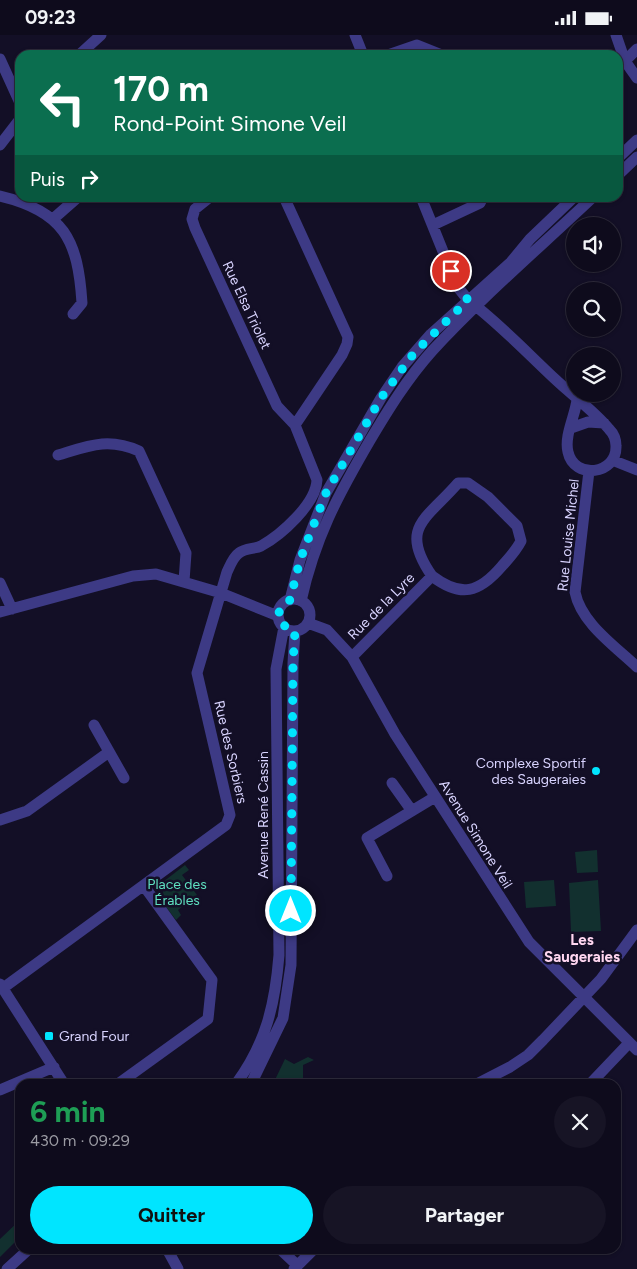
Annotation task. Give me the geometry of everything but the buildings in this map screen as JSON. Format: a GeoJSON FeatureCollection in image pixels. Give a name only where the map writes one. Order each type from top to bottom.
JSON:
{"type":"FeatureCollection","features":[{"type":"Feature","properties":{"kind":"street"},"geometry":{"type":"LineString","coordinates":[[84,50],[101,35]]}},
{"type":"Feature","properties":{"kind":"street"},"geometry":{"type":"LineString","coordinates":[[355,35],[361,50]]}},
{"type":"Feature","properties":{"kind":"street"},"geometry":{"type":"LineString","coordinates":[[616,35],[621,50]]}},
{"type":"Feature","properties":{"kind":"street"},"geometry":{"type":"LineString","coordinates":[[402,50],[417,45],[430,50]]}},
{"type":"Feature","properties":{"kind":"street"},"geometry":{"type":"LineString","coordinates":[[625,61],[637,49]]}},
{"type":"Feature","properties":{"kind":"street"},"geometry":{"type":"LineString","coordinates":[[623,55],[637,78]]}},
{"type":"Feature","properties":{"kind":"street"},"geometry":{"type":"LineString","coordinates":[[0,59],[15,92]]}},
{"type":"Feature","properties":{"kind":"street"},"geometry":{"type":"LineString","coordinates":[[0,145],[15,126]]}},
{"type":"Feature","properties":{"kind":"street"},"geometry":{"type":"LineString","coordinates":[[623,153],[637,140]]}},
{"type":"Feature","properties":{"kind":"street"},"geometry":{"type":"LineString","coordinates":[[623,170],[637,157]]}},
{"type":"Feature","properties":{"kind":"street"},"geometry":{"type":"LineString","coordinates":[[0,196],[15,199]]}},
{"type":"Feature","properties":{"kind":"street"},"geometry":{"type":"LineString","coordinates":[[26,202],[46,212],[53,219],[68,238],[76,253],[81,278],[82,303],[72,313]]}},
{"type":"Feature","properties":{"kind":"street"},"geometry":{"type":"LineString","coordinates":[[53,219],[72,202]]}},
{"type":"Feature","properties":{"kind":"street","name":"Rue Elsa Triolet"},"geometry":{"type":"LineString","coordinates":[[204,202],[195,209],[192,219],[194,228],[277,406],[295,425],[317,480],[317,487],[301,512],[279,533],[260,546],[240,552],[227,572],[221,593]]}},
{"type":"Feature","properties":{"kind":"street"},"geometry":{"type":"LineString","coordinates":[[286,202],[348,337],[342,355],[295,425]]}},
{"type":"Feature","properties":{"kind":"street"},"geometry":{"type":"LineString","coordinates":[[423,202],[457,286],[472,303],[566,390]]}},
{"type":"Feature","properties":{"kind":"street"},"geometry":{"type":"LineString","coordinates":[[432,225],[480,202]]}},
{"type":"Feature","properties":{"kind":"street"},"geometry":{"type":"LineString","coordinates":[[472,303],[530,239],[569,202]]}},
{"type":"Feature","properties":{"kind":"street"},"geometry":{"type":"LineString","coordinates":[[295,600],[300,560],[326,493],[381,398],[414,353],[588,202]]}},
{"type":"Feature","properties":{"kind":"street"},"geometry":{"type":"LineString","coordinates":[[577,402],[567,443],[570,459],[582,469],[589,471],[602,469],[612,460],[616,445],[614,437],[604,423],[579,402]]}},
{"type":"Feature","properties":{"kind":"street"},"geometry":{"type":"LineString","coordinates":[[571,428],[588,422],[604,423]]}},
{"type":"Feature","properties":{"kind":"street"},"geometry":{"type":"LineString","coordinates":[[58,455],[96,443],[128,446],[139,451],[186,553],[184,581]]}},
{"type":"Feature","properties":{"kind":"street"},"geometry":{"type":"LineString","coordinates":[[612,460],[637,470]]}},
{"type":"Feature","properties":{"kind":"street","name":"Rue Louise Michel"},"geometry":{"type":"LineString","coordinates":[[589,471],[576,582],[577,603],[587,618],[637,667]]}},
{"type":"Feature","properties":{"kind":"street","name":"Rue de la Lyre"},"geometry":{"type":"LineString","coordinates":[[458,483],[468,483],[488,497],[517,526],[521,541],[487,583],[477,589],[462,591],[445,586],[432,576],[418,554],[417,532],[422,521],[458,483]]}},
{"type":"Feature","properties":{"kind":"street"},"geometry":{"type":"LineString","coordinates":[[0,612],[133,576],[156,574],[221,593],[278,616],[284,627],[295,631],[308,623],[310,618],[308,608],[295,600]]}},
{"type":"Feature","properties":{"kind":"street","name":"Rue de la Lyre"},"geometry":{"type":"LineString","coordinates":[[352,657],[432,576]]}},
{"type":"Feature","properties":{"kind":"street"},"geometry":{"type":"LineString","coordinates":[[0,583],[12,609]]}},
{"type":"Feature","properties":{"kind":"street","name":"Rue des Sorbiers"},"geometry":{"type":"LineString","coordinates":[[1,986],[217,834],[226,825],[230,815],[197,673],[221,593]]}},
{"type":"Feature","properties":{"kind":"street"},"geometry":{"type":"LineString","coordinates":[[278,616],[281,606],[295,600]]}},
{"type":"Feature","properties":{"kind":"street","name":"Avenue Simone Veil"},"geometry":{"type":"LineString","coordinates":[[308,623],[326,630],[352,657],[395,734],[528,942],[633,1046]]}},
{"type":"Feature","properties":{"kind":"street","name":"Avenue René Cassin"},"geometry":{"type":"LineString","coordinates":[[239,1079],[254,1056],[268,1025],[277,983],[279,945],[276,669],[284,627]]}},
{"type":"Feature","properties":{"kind":"street","name":"Avenue René Cassin"},"geometry":{"type":"LineString","coordinates":[[253,1079],[283,1018],[291,965],[293,663],[295,631]]}},
{"type":"Feature","properties":{"kind":"street"},"geometry":{"type":"LineString","coordinates":[[94,725],[124,778]]}},
{"type":"Feature","properties":{"kind":"street"},"geometry":{"type":"LineString","coordinates":[[0,820],[27,811],[109,752]]}},
{"type":"Feature","properties":{"kind":"street"},"geometry":{"type":"LineString","coordinates":[[392,783],[412,811]]}},
{"type":"Feature","properties":{"kind":"street"},"geometry":{"type":"LineString","coordinates":[[387,876],[367,838],[435,797]]}},
{"type":"Feature","properties":{"kind":"street"},"geometry":{"type":"LineString","coordinates":[[125,1079],[208,1019],[212,980],[144,886]]}},
{"type":"Feature","properties":{"kind":"street"},"geometry":{"type":"LineString","coordinates":[[486,1079],[528,1055],[584,998],[631,941],[637,930]]}},
{"type":"Feature","properties":{"kind":"street"},"geometry":{"type":"LineString","coordinates":[[1,986],[61,1079]]}},
{"type":"Feature","properties":{"kind":"street"},"geometry":{"type":"LineString","coordinates":[[596,1079],[633,1046]]}},
{"type":"Feature","properties":{"kind":"street"},"geometry":{"type":"LineString","coordinates":[[26,1079],[54,1067]]}},
{"type":"Feature","properties":{"kind":"street"},"geometry":{"type":"LineString","coordinates":[[0,1090],[15,1084]]}},
{"type":"Feature","properties":{"kind":"street"},"geometry":{"type":"LineString","coordinates":[[0,1266],[15,1252]]}},
{"type":"Feature","properties":{"kind":"street"},"geometry":{"type":"LineString","coordinates":[[7,1269],[24,1254]]}},
{"type":"Feature","properties":{"kind":"street"},"geometry":{"type":"LineString","coordinates":[[170,1254],[178,1269]]}},
{"type":"Feature","properties":{"kind":"street"},"geometry":{"type":"LineString","coordinates":[[284,1254],[295,1267],[309,1254]]}},
{"type":"Feature","properties":{"kind":"green space"},"geometry":{"type":"Polygon","coordinates":[[[597,850],[598,872],[577,873],[575,852],[597,850]]]}},
{"type":"Feature","properties":{"kind":"green space","name":"Place des Érables"},"geometry":{"type":"Polygon","coordinates":[[[185,865],[189,870],[182,875],[197,895],[178,910],[181,915],[176,920],[157,895],[163,891],[159,885],[185,865]]]}},
{"type":"Feature","properties":{"kind":"green space"},"geometry":{"type":"Polygon","coordinates":[[[554,880],[556,906],[526,908],[524,882],[554,880]]]}},
{"type":"Feature","properties":{"kind":"green space"},"geometry":{"type":"Polygon","coordinates":[[[598,880],[601,931],[571,932],[569,883],[598,880]]]}},
{"type":"Feature","properties":{"kind":"green space"},"geometry":{"type":"Polygon","coordinates":[[[308,1057],[314,1060],[303,1065],[303,1079],[275,1079],[285,1059],[294,1064],[308,1057]]]}},
{"type":"Feature","properties":{"kind":"green space"},"geometry":{"type":"Polygon","coordinates":[[[15,1225],[15,1242],[0,1257],[0,1239],[15,1225]]]}},
{"type":"Feature","properties":{"kind":"place","name":"Complexe Sportif des Saugeraies"},"geometry":{"type":"Point","coordinates":[596,771]}},
{"type":"Feature","properties":{"kind":"place","name":"Grand Four"},"geometry":{"type":"Point","coordinates":[49,1036]}},
{"type":"Feature","properties":{"kind":"district","name":"Les Saugeraies"},"geometry":{"type":"Point","coordinates":[582,948]}},
{"type":"Feature","properties":{"kind":"route"},"geometry":{"type":"LineString","coordinates":[[291,911],[291,785],[295,631],[291,631],[281,624],[278,616],[279,611],[281,606],[290,600],[300,560],[326,493],[381,398],[414,353],[431,334],[468,300],[457,286],[451,271]]}}]}
